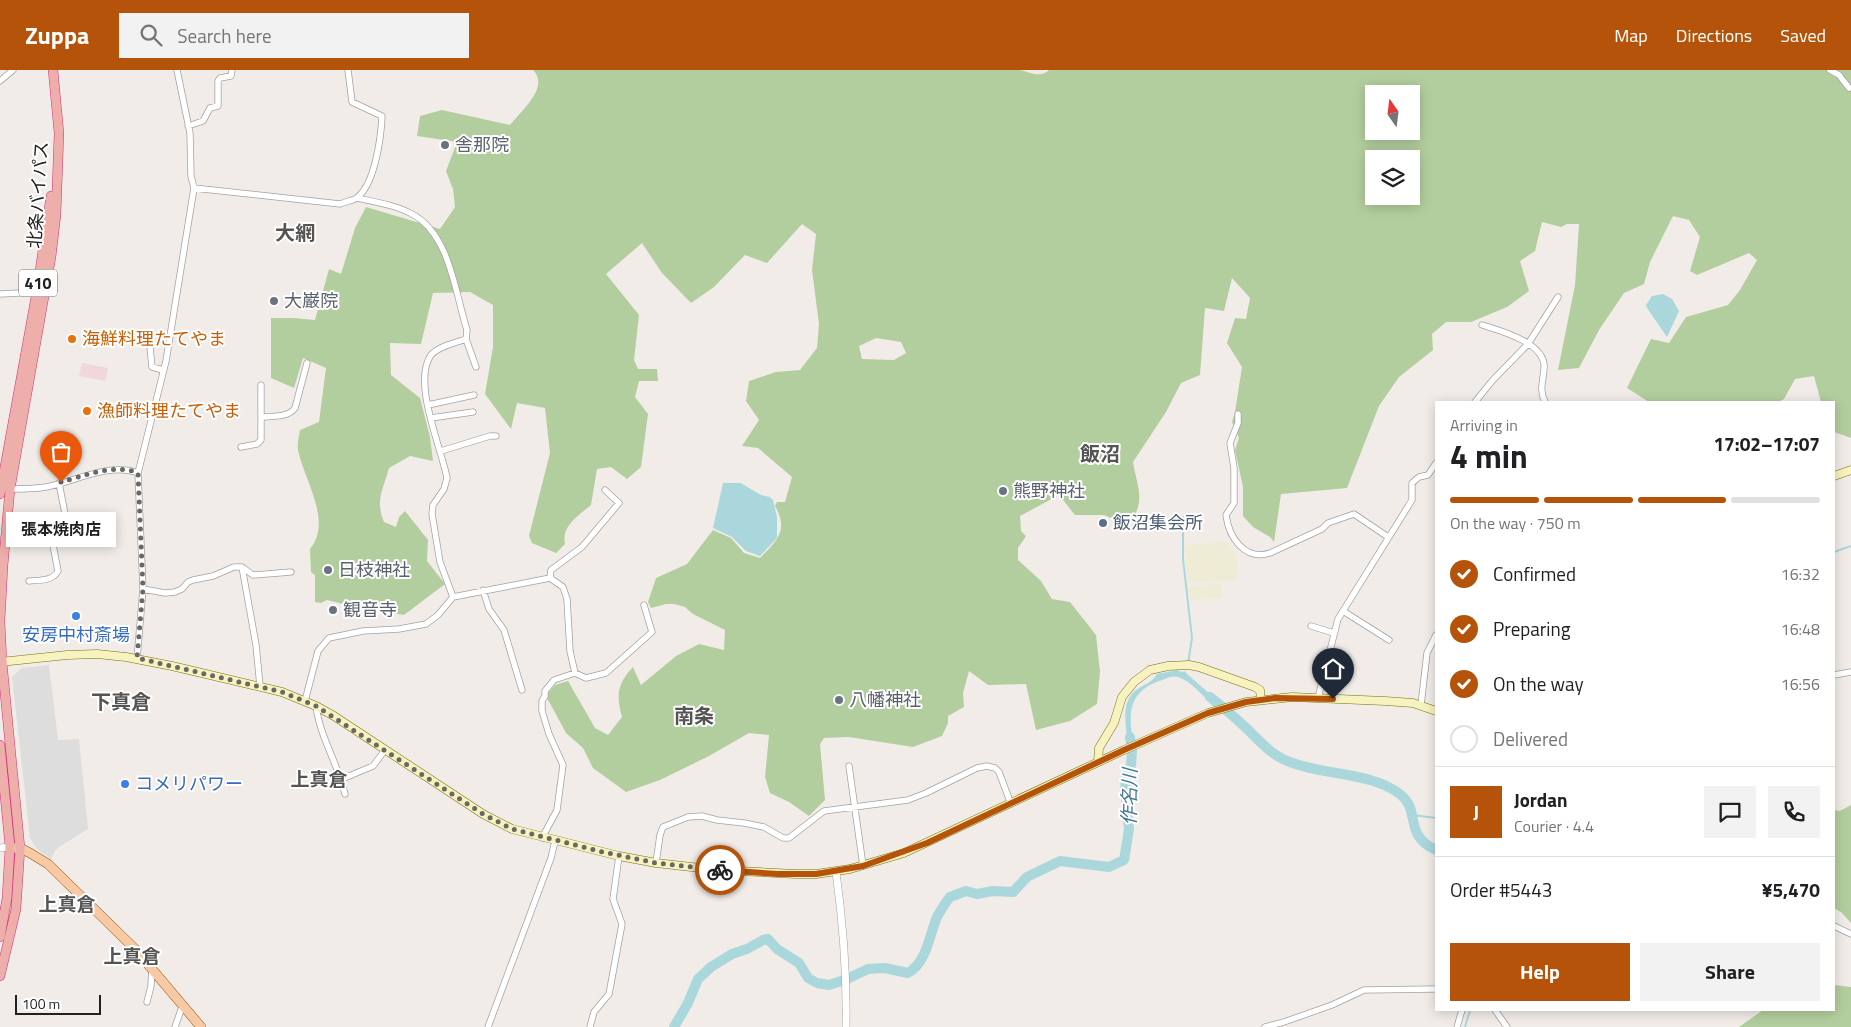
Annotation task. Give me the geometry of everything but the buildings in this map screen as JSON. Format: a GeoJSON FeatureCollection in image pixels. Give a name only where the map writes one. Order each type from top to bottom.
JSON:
{"type":"FeatureCollection","features":[{"type":"Feature","properties":{"kind":"highway","name":"北条バイパス"},"geometry":{"type":"LineString","coordinates":[[0,976],[16,909],[20,848],[1,662],[0,621],[4,489],[40,292],[54,230],[59,126],[52,70]]}},
{"type":"Feature","properties":{"kind":"highway","name":"北条バイパス"},"geometry":{"type":"LineString","coordinates":[[0,494],[4,489]]}},
{"type":"Feature","properties":{"kind":"highway"},"geometry":{"type":"LineString","coordinates":[[0,745],[10,847],[7,898],[0,937]]}},
{"type":"Feature","properties":{"kind":"main road"},"geometry":{"type":"LineString","coordinates":[[1835,476],[1851,470]]}},
{"type":"Feature","properties":{"kind":"main road"},"geometry":{"type":"LineString","coordinates":[[1,662],[85,654],[113,655],[137,658],[282,692],[316,706],[497,822],[512,829],[542,838],[656,863],[778,874],[836,872],[863,866],[927,843],[1124,750],[1231,706],[1261,700],[1318,698],[1385,700],[1421,705],[1435,711]]}},
{"type":"Feature","properties":{"kind":"main road"},"geometry":{"type":"LineString","coordinates":[[1098,762],[1099,748],[1109,733],[1122,698],[1131,685],[1150,670],[1168,666],[1199,666],[1256,687],[1260,690],[1261,700]]}},
{"type":"Feature","properties":{"kind":"main road"},"geometry":{"type":"LineString","coordinates":[[10,847],[20,848],[48,864],[130,944],[201,1027]]}},
{"type":"Feature","properties":{"kind":"street"},"geometry":{"type":"LineString","coordinates":[[0,81],[13,70]]}},
{"type":"Feature","properties":{"kind":"street"},"geometry":{"type":"LineString","coordinates":[[137,658],[143,589],[138,473],[174,319],[194,188],[191,176],[188,126],[178,70]]}},
{"type":"Feature","properties":{"kind":"street"},"geometry":{"type":"LineString","coordinates":[[188,126],[202,121],[210,108],[218,106],[218,81],[220,78],[231,76],[232,70]]}},
{"type":"Feature","properties":{"kind":"street"},"geometry":{"type":"LineString","coordinates":[[348,70],[352,102],[382,116],[376,164],[357,198]]}},
{"type":"Feature","properties":{"kind":"street"},"geometry":{"type":"LineString","coordinates":[[1830,70],[1840,75],[1849,88]]}},
{"type":"Feature","properties":{"kind":"street"},"geometry":{"type":"LineString","coordinates":[[194,188],[340,204],[357,198],[413,214],[424,222],[436,236],[447,260],[467,330],[466,339],[476,367]]}},
{"type":"Feature","properties":{"kind":"street"},"geometry":{"type":"LineString","coordinates":[[0,294],[40,292]]}},
{"type":"Feature","properties":{"kind":"street"},"geometry":{"type":"LineString","coordinates":[[1476,401],[1528,344],[1558,298]]}},
{"type":"Feature","properties":{"kind":"street"},"geometry":{"type":"LineString","coordinates":[[1482,326],[1507,332],[1540,352],[1544,360],[1541,389],[1545,401]]}},
{"type":"Feature","properties":{"kind":"street"},"geometry":{"type":"LineString","coordinates":[[453,597],[440,562],[432,514],[433,505],[444,489],[448,478],[428,405],[425,374],[432,354],[437,350],[466,339]]}},
{"type":"Feature","properties":{"kind":"street"},"geometry":{"type":"LineString","coordinates":[[150,347],[152,367],[163,370]]}},
{"type":"Feature","properties":{"kind":"street"},"geometry":{"type":"LineString","coordinates":[[261,417],[285,415],[292,412],[295,408],[307,363]]}},
{"type":"Feature","properties":{"kind":"street"},"geometry":{"type":"LineString","coordinates":[[241,446],[259,443],[261,440],[261,385]]}},
{"type":"Feature","properties":{"kind":"street"},"geometry":{"type":"LineString","coordinates":[[428,405],[474,395]]}},
{"type":"Feature","properties":{"kind":"street"},"geometry":{"type":"LineString","coordinates":[[431,418],[473,412]]}},
{"type":"Feature","properties":{"kind":"street"},"geometry":{"type":"LineString","coordinates":[[1238,414],[1237,427],[1230,443],[1234,468],[1234,503],[1226,515],[1230,531],[1239,546],[1244,550],[1262,556],[1322,529],[1328,523],[1354,514],[1388,537]]}},
{"type":"Feature","properties":{"kind":"street"},"geometry":{"type":"LineString","coordinates":[[441,451],[490,436],[496,436]]}},
{"type":"Feature","properties":{"kind":"street"},"geometry":{"type":"LineString","coordinates":[[1318,698],[1338,619],[1412,500],[1412,483],[1419,477],[1428,475],[1435,464]]}},
{"type":"Feature","properties":{"kind":"street"},"geometry":{"type":"LineString","coordinates":[[4,489],[40,488],[108,471],[131,470],[138,473]]}},
{"type":"Feature","properties":{"kind":"street"},"geometry":{"type":"LineString","coordinates":[[29,581],[49,579],[55,576],[58,571],[52,535],[67,531],[68,529],[59,483]]}},
{"type":"Feature","properties":{"kind":"street"},"geometry":{"type":"LineString","coordinates":[[550,578],[551,570],[582,547],[619,503],[605,490]]}},
{"type":"Feature","properties":{"kind":"street"},"geometry":{"type":"LineString","coordinates":[[143,589],[165,593],[175,592],[182,589],[188,582],[213,576],[234,567],[242,567],[253,575],[291,572]]}},
{"type":"Feature","properties":{"kind":"street"},"geometry":{"type":"LineString","coordinates":[[242,567],[256,646],[260,686]]}},
{"type":"Feature","properties":{"kind":"street"},"geometry":{"type":"LineString","coordinates":[[305,701],[318,651],[329,638],[363,631],[400,629],[426,624],[438,615],[453,597],[550,578],[563,587],[567,599],[570,651],[575,673]]}},
{"type":"Feature","properties":{"kind":"street"},"geometry":{"type":"LineString","coordinates":[[483,590],[489,609],[504,630],[522,690]]}},
{"type":"Feature","properties":{"kind":"street"},"geometry":{"type":"LineString","coordinates":[[542,838],[557,810],[562,765],[542,711],[545,691],[554,680],[575,673],[586,678],[606,673],[652,632],[644,605]]}},
{"type":"Feature","properties":{"kind":"street"},"geometry":{"type":"LineString","coordinates":[[1343,611],[1389,640]]}},
{"type":"Feature","properties":{"kind":"street"},"geometry":{"type":"LineString","coordinates":[[1311,626],[1334,633]]}},
{"type":"Feature","properties":{"kind":"street"},"geometry":{"type":"LineString","coordinates":[[1421,705],[1427,653],[1435,637]]}},
{"type":"Feature","properties":{"kind":"street"},"geometry":{"type":"LineString","coordinates":[[1835,675],[1851,672]]}},
{"type":"Feature","properties":{"kind":"street"},"geometry":{"type":"LineString","coordinates":[[316,706],[318,723],[342,779],[345,794]]}},
{"type":"Feature","properties":{"kind":"street"},"geometry":{"type":"LineString","coordinates":[[342,779],[373,766],[385,750]]}},
{"type":"Feature","properties":{"kind":"street"},"geometry":{"type":"LineString","coordinates":[[849,766],[863,866]]}},
{"type":"Feature","properties":{"kind":"street"},"geometry":{"type":"LineString","coordinates":[[656,863],[660,835],[664,827],[688,817],[702,816],[764,827],[783,838],[789,838],[824,811],[908,800],[977,768],[987,766],[999,772],[1011,804]]}},
{"type":"Feature","properties":{"kind":"street"},"geometry":{"type":"LineString","coordinates":[[488,1027],[551,858],[555,841]]}},
{"type":"Feature","properties":{"kind":"street"},"geometry":{"type":"LineString","coordinates":[[0,848],[10,847]]}},
{"type":"Feature","properties":{"kind":"street"},"geometry":{"type":"LineString","coordinates":[[590,1027],[594,1012],[609,994],[621,933],[622,924],[613,899],[619,856]]}},
{"type":"Feature","properties":{"kind":"street"},"geometry":{"type":"LineString","coordinates":[[836,872],[842,916],[846,985],[846,1027]]}},
{"type":"Feature","properties":{"kind":"street"},"geometry":{"type":"LineString","coordinates":[[1835,926],[1851,934]]}},
{"type":"Feature","properties":{"kind":"street"},"geometry":{"type":"LineString","coordinates":[[147,1002],[151,986],[152,969]]}},
{"type":"Feature","properties":{"kind":"street"},"geometry":{"type":"LineString","coordinates":[[1265,1027],[1332,1005],[1364,990],[1435,989]]}},
{"type":"Feature","properties":{"kind":"street"},"geometry":{"type":"LineString","coordinates":[[175,1027],[182,1004]]}},
{"type":"Feature","properties":{"kind":"street"},"geometry":{"type":"LineString","coordinates":[[1457,1027],[1462,1011]]}},
{"type":"Feature","properties":{"kind":"street"},"geometry":{"type":"LineString","coordinates":[[1496,1011],[1507,1027]]}},
{"type":"Feature","properties":{"kind":"shaded area"},"geometry":{"type":"Polygon","coordinates":[[[82,363],[108,368],[105,381],[79,376],[82,363]]]}},
{"type":"Feature","properties":{"kind":"shaded area"},"geometry":{"type":"Polygon","coordinates":[[[1228,542],[1236,554],[1238,576],[1232,580],[1188,582],[1184,547],[1192,544],[1228,542]]]}},
{"type":"Feature","properties":{"kind":"shaded area"},"geometry":{"type":"Polygon","coordinates":[[[1221,584],[1222,598],[1191,600],[1188,588],[1191,586],[1221,584]]]}},
{"type":"Feature","properties":{"kind":"shaded area"},"geometry":{"type":"Polygon","coordinates":[[[49,665],[58,740],[79,739],[88,829],[59,847],[51,859],[37,849],[30,838],[12,677],[22,668],[49,665]]]}},
{"type":"Feature","properties":{"kind":"green space"},"geometry":{"type":"Polygon","coordinates":[[[533,70],[1021,70],[1043,74],[1049,70],[1851,70],[1851,438],[1835,432],[1835,401],[1821,401],[1814,376],[1795,379],[1784,399],[1780,401],[1647,401],[1627,388],[1651,339],[1669,343],[1686,317],[1728,305],[1740,290],[1757,260],[1749,253],[1697,275],[1690,271],[1700,237],[1689,220],[1673,216],[1650,262],[1644,284],[1624,293],[1599,330],[1579,368],[1558,370],[1575,285],[1579,224],[1567,224],[1561,227],[1542,222],[1535,251],[1520,261],[1529,291],[1507,307],[1471,322],[1446,322],[1432,334],[1433,350],[1399,377],[1379,406],[1347,488],[1281,494],[1274,542],[1270,537],[1253,527],[1243,516],[1243,487],[1235,450],[1239,438],[1232,422],[1242,367],[1227,343],[1235,318],[1246,319],[1250,298],[1232,278],[1224,311],[1205,308],[1200,375],[1181,383],[1166,412],[1133,462],[1139,502],[1138,509],[1129,526],[1104,515],[1075,515],[1059,495],[1020,516],[1021,531],[1026,536],[1018,548],[1018,560],[1041,581],[1052,599],[1070,602],[1096,635],[1100,672],[1097,704],[1070,721],[1036,730],[1026,684],[988,685],[969,671],[963,693],[964,707],[948,716],[948,723],[942,736],[913,747],[849,737],[824,738],[820,744],[825,800],[809,816],[789,802],[770,793],[765,777],[769,735],[749,733],[709,756],[660,780],[626,792],[593,768],[583,748],[566,733],[546,696],[555,685],[568,681],[595,728],[608,735],[622,717],[619,690],[633,667],[641,685],[676,656],[699,644],[724,650],[725,630],[693,614],[685,607],[666,604],[651,608],[648,602],[656,578],[687,564],[713,530],[731,538],[744,553],[760,558],[779,535],[781,522],[775,506],[777,502],[785,502],[792,477],[758,448],[742,446],[759,420],[746,401],[749,381],[776,372],[800,370],[817,348],[819,324],[812,270],[816,234],[802,224],[767,263],[745,255],[714,287],[691,303],[662,273],[642,243],[606,274],[639,315],[634,360],[638,369],[657,369],[658,381],[639,381],[635,397],[648,414],[641,467],[627,479],[611,467],[597,469],[591,505],[568,526],[564,538],[565,544],[556,553],[532,543],[529,536],[550,453],[545,408],[517,403],[511,429],[485,394],[493,347],[493,305],[470,292],[433,293],[421,344],[390,343],[391,375],[420,398],[430,437],[433,461],[410,456],[389,468],[381,495],[381,515],[384,522],[396,527],[399,517],[405,511],[428,540],[427,561],[445,584],[404,615],[327,600],[321,603],[315,602],[315,575],[311,572],[310,549],[316,538],[319,526],[318,513],[301,462],[298,445],[300,430],[319,422],[326,368],[303,358],[294,388],[271,378],[271,318],[315,320],[329,269],[341,274],[355,228],[366,207],[440,229],[455,207],[453,189],[446,171],[457,142],[417,136],[420,116],[442,110],[510,125],[527,106],[536,91],[537,77],[533,70]],[[876,338],[859,346],[862,359],[894,360],[906,353],[901,342],[876,338]]]}},
{"type":"Feature","properties":{"kind":"green space"},"geometry":{"type":"Polygon","coordinates":[[[1851,805],[1851,923],[1835,909],[1835,810],[1840,811],[1851,805]]]}},
{"type":"Feature","properties":{"kind":"green space"},"geometry":{"type":"Polygon","coordinates":[[[1835,985],[1851,987],[1851,1027],[1739,1027],[1762,1011],[1835,1011],[1835,985]]]}},
{"type":"Feature","properties":{"kind":"water"},"geometry":{"type":"Polygon","coordinates":[[[1663,294],[1672,299],[1679,311],[1667,337],[1646,305],[1652,296],[1663,294]]]}},
{"type":"Feature","properties":{"kind":"water"},"geometry":{"type":"Polygon","coordinates":[[[723,483],[741,483],[773,500],[777,517],[777,538],[760,556],[746,551],[732,537],[713,528],[723,483]]]}},
{"type":"Feature","properties":{"kind":"water"},"geometry":{"type":"Polygon","coordinates":[[[1177,670],[1185,671],[1222,703],[1213,706],[1192,685],[1178,677],[1159,681],[1149,686],[1136,697],[1131,713],[1133,741],[1128,743],[1125,715],[1131,695],[1157,674],[1177,670]]]}},
{"type":"Feature","properties":{"kind":"waterway"},"geometry":{"type":"LineString","coordinates":[[1183,517],[1183,559],[1192,638],[1188,664]]}},
{"type":"Feature","properties":{"kind":"waterway"},"geometry":{"type":"LineString","coordinates":[[1835,552],[1851,546]]}},
{"type":"Feature","properties":{"kind":"waterway","name":"作名川"},"geometry":{"type":"LineString","coordinates":[[1210,697],[1279,757],[1314,769],[1376,782],[1389,787],[1401,795],[1407,801],[1419,837],[1435,849]]}},
{"type":"Feature","properties":{"kind":"waterway","name":"作名川"},"geometry":{"type":"LineString","coordinates":[[674,1027],[688,1003],[698,979],[711,967],[732,954],[747,949],[763,940],[768,939],[777,949],[799,963],[808,978],[817,983],[829,985],[868,969],[885,968],[908,973],[919,962],[927,948],[937,917],[950,897],[966,891],[977,894],[993,891],[1013,892],[1027,877],[1060,861],[1109,867],[1124,860],[1129,829],[1125,792],[1126,777],[1131,765],[1130,737]]}},
{"type":"Feature","properties":{"kind":"waterway"},"geometry":{"type":"LineString","coordinates":[[1413,815],[1435,818]]}},
{"type":"Feature","properties":{"kind":"waterway","name":"作名川"},"geometry":{"type":"LineString","coordinates":[[1465,1027],[1470,1011]]}},
{"type":"Feature","properties":{"kind":"way so far"},"geometry":{"type":"LineString","coordinates":[[61,482],[108,471],[131,470],[138,473],[143,589],[137,658],[260,686],[282,692],[316,706],[483,814],[512,829],[619,856],[656,863],[720,870]]}},
{"type":"Feature","properties":{"kind":"place","name":"舎那院"},"geometry":{"type":"Point","coordinates":[445,145]}},
{"type":"Feature","properties":{"kind":"place","name":"大巌院"},"geometry":{"type":"Point","coordinates":[274,301]}},
{"type":"Feature","properties":{"kind":"place","name":"海鮮料理たてやま"},"geometry":{"type":"Point","coordinates":[72,339]}},
{"type":"Feature","properties":{"kind":"place","name":"漁師料理たてやま"},"geometry":{"type":"Point","coordinates":[87,411]}},
{"type":"Feature","properties":{"kind":"place","name":"張本焼肉店"},"geometry":{"type":"Point","coordinates":[61,482]}},
{"type":"Feature","properties":{"kind":"place","name":"熊野神社"},"geometry":{"type":"Point","coordinates":[1003,491]}},
{"type":"Feature","properties":{"kind":"place","name":"飯沼集会所"},"geometry":{"type":"Point","coordinates":[1103,523]}},
{"type":"Feature","properties":{"kind":"place","name":"日枝神社"},"geometry":{"type":"Point","coordinates":[328,570]}},
{"type":"Feature","properties":{"kind":"place","name":"観音寺"},"geometry":{"type":"Point","coordinates":[333,610]}},
{"type":"Feature","properties":{"kind":"place","name":"安房中村斎場"},"geometry":{"type":"Point","coordinates":[76,616]}},
{"type":"Feature","properties":{"kind":"place","name":"八幡神社"},"geometry":{"type":"Point","coordinates":[839,700]}},
{"type":"Feature","properties":{"kind":"place","name":"コメリパワー"},"geometry":{"type":"Point","coordinates":[125,784]}},
{"type":"Feature","properties":{"kind":"district","name":"大網"},"geometry":{"type":"Point","coordinates":[295,233]}},
{"type":"Feature","properties":{"kind":"district","name":"飯沼"},"geometry":{"type":"Point","coordinates":[1100,454]}},
{"type":"Feature","properties":{"kind":"district","name":"下真倉"},"geometry":{"type":"Point","coordinates":[121,702]}},
{"type":"Feature","properties":{"kind":"district","name":"南条"},"geometry":{"type":"Point","coordinates":[694,716]}},
{"type":"Feature","properties":{"kind":"district","name":"上真倉"},"geometry":{"type":"Point","coordinates":[319,779]}},
{"type":"Feature","properties":{"kind":"district","name":"上真倉"},"geometry":{"type":"Point","coordinates":[67,904]}},
{"type":"Feature","properties":{"kind":"district","name":"上真倉"},"geometry":{"type":"Point","coordinates":[132,956]}},
{"type":"Feature","properties":{"kind":"route"},"geometry":{"type":"LineString","coordinates":[[720,870],[778,874],[816,874],[863,866],[904,853],[927,843],[1124,750],[1208,713],[1246,702],[1275,698],[1333,699]]}}]}
